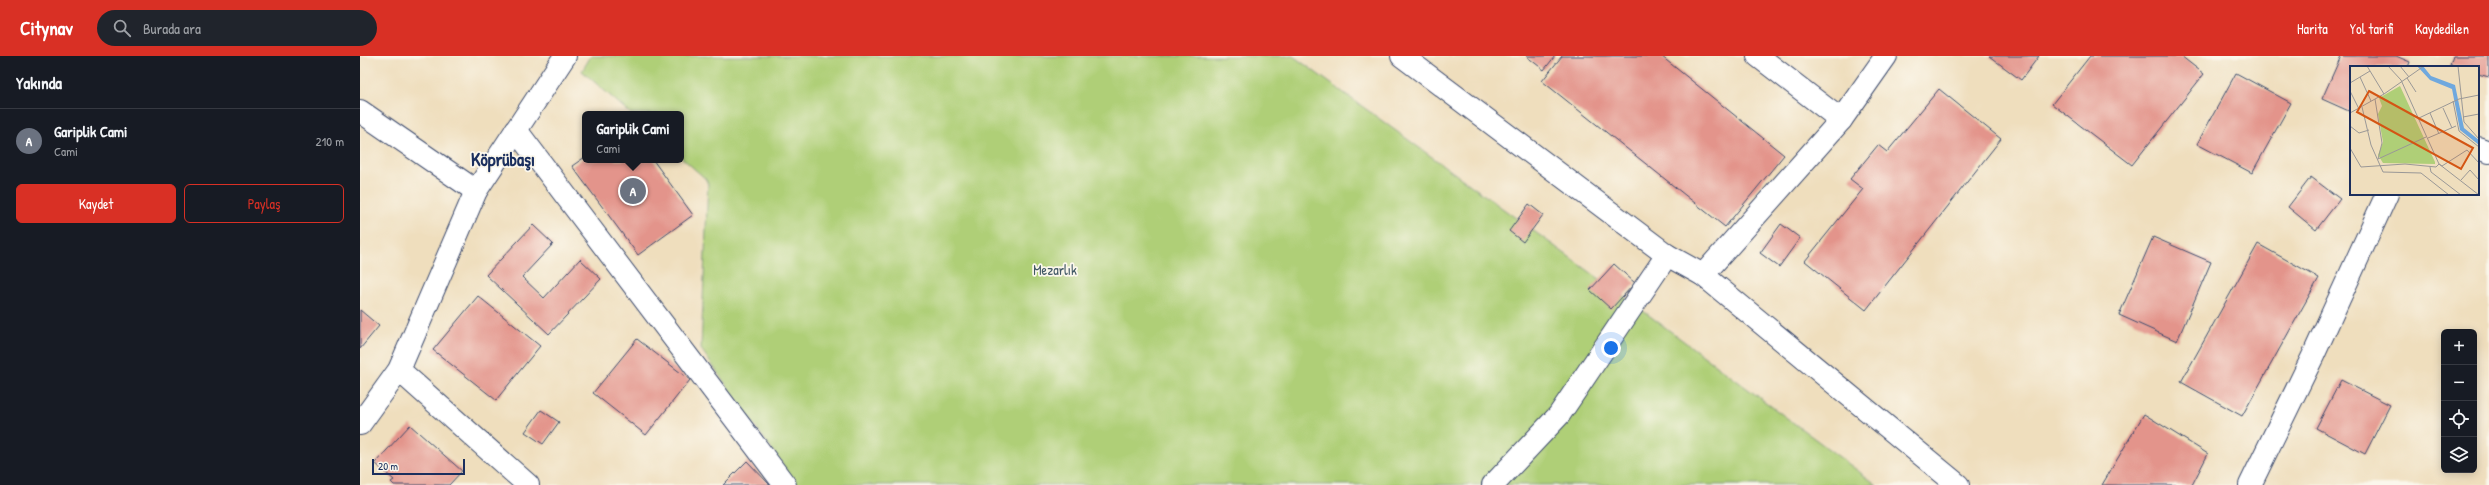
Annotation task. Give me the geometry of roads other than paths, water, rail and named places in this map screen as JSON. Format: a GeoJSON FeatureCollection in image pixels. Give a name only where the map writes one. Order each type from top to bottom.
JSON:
{"type":"FeatureCollection","features":[{"type":"Feature","properties":{"kind":"street"},"geometry":{"type":"LineString","coordinates":[[360,424],[399,370],[476,191],[565,56]]}},
{"type":"Feature","properties":{"kind":"street"},"geometry":{"type":"LineString","coordinates":[[1402,56],[1667,255],[1703,275],[1958,485]]}},
{"type":"Feature","properties":{"kind":"street"},"geometry":{"type":"LineString","coordinates":[[1758,56],[1841,120]]}},
{"type":"Feature","properties":{"kind":"street"},"geometry":{"type":"LineString","coordinates":[[1703,275],[1841,120],[1886,56]]}},
{"type":"Feature","properties":{"kind":"street"},"geometry":{"type":"LineString","coordinates":[[360,111],[476,191]]}},
{"type":"Feature","properties":{"kind":"street"},"geometry":{"type":"LineString","coordinates":[[516,130],[785,485]]}},
{"type":"Feature","properties":{"kind":"street"},"geometry":{"type":"LineString","coordinates":[[2479,148],[2489,152]]}},
{"type":"Feature","properties":{"kind":"street"},"geometry":{"type":"LineString","coordinates":[[2250,485],[2314,356],[2387,195]]}},
{"type":"Feature","properties":{"kind":"street"},"geometry":{"type":"LineString","coordinates":[[1493,485],[1559,415],[1667,255]]}},
{"type":"Feature","properties":{"kind":"street"},"geometry":{"type":"LineString","coordinates":[[399,370],[528,485]]}},
{"type":"Feature","properties":{"kind":"place","name":"Gariplik Cami"},"geometry":{"type":"Point","coordinates":[633,191]}},
{"type":"Feature","properties":{"kind":"district","name":"Köprübaşı"},"geometry":{"type":"Point","coordinates":[503,160]}},
{"type":"Feature","properties":{"kind":"park label","name":"Mezarlık"},"geometry":{"type":"Point","coordinates":[1055,270]}}]}
